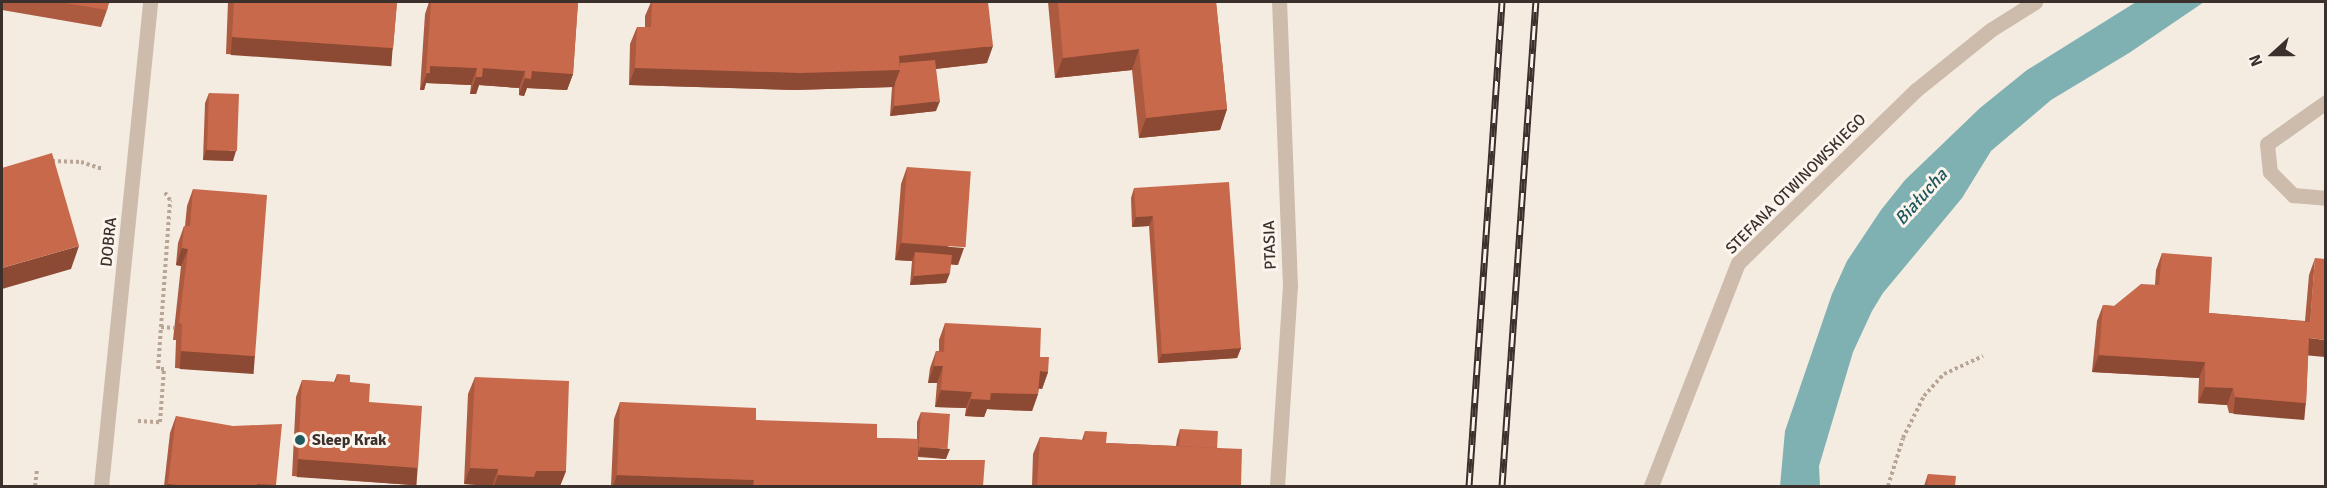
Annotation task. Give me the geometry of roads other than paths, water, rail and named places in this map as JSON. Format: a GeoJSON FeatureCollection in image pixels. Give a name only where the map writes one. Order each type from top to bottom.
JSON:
{"type":"FeatureCollection","features":[{"type":"Feature","properties":{"kind":"street","name":"DOBRA"},"geometry":{"type":"LineString","coordinates":[[101,486],[134,179],[150,2]]}},
{"type":"Feature","properties":{"kind":"street","name":"PTASIA"},"geometry":{"type":"LineString","coordinates":[[1277,486],[1290,286],[1280,2]]}},
{"type":"Feature","properties":{"kind":"street","name":"STEFANA OTWINOWSKIEGO"},"geometry":{"type":"LineString","coordinates":[[1651,486],[1738,263],[1916,90],[1992,29],[2035,2]]}},
{"type":"Feature","properties":{"kind":"street"},"geometry":{"type":"LineString","coordinates":[[2325,102],[2267,144],[2270,172],[2293,195],[2325,198]]}},
{"type":"Feature","properties":{"kind":"water","name":"Białucha"},"geometry":{"type":"Polygon","coordinates":[[[2136,2],[2204,2],[2129,53],[2051,100],[1991,151],[1962,198],[1883,293],[1872,311],[1853,352],[1819,466],[1820,486],[1780,486],[1785,431],[1832,294],[1847,261],[1881,210],[1905,180],[1980,108],[2027,70],[2136,2]]]}},
{"type":"Feature","properties":{"kind":"railway"},"geometry":{"type":"LineString","coordinates":[[1469,486],[1502,2]]}},
{"type":"Feature","properties":{"kind":"railway"},"geometry":{"type":"LineString","coordinates":[[1502,486],[1536,2]]}},
{"type":"Feature","properties":{"kind":"place","name":"Sleep Krak"},"geometry":{"type":"Point","coordinates":[300,440]}}]}
